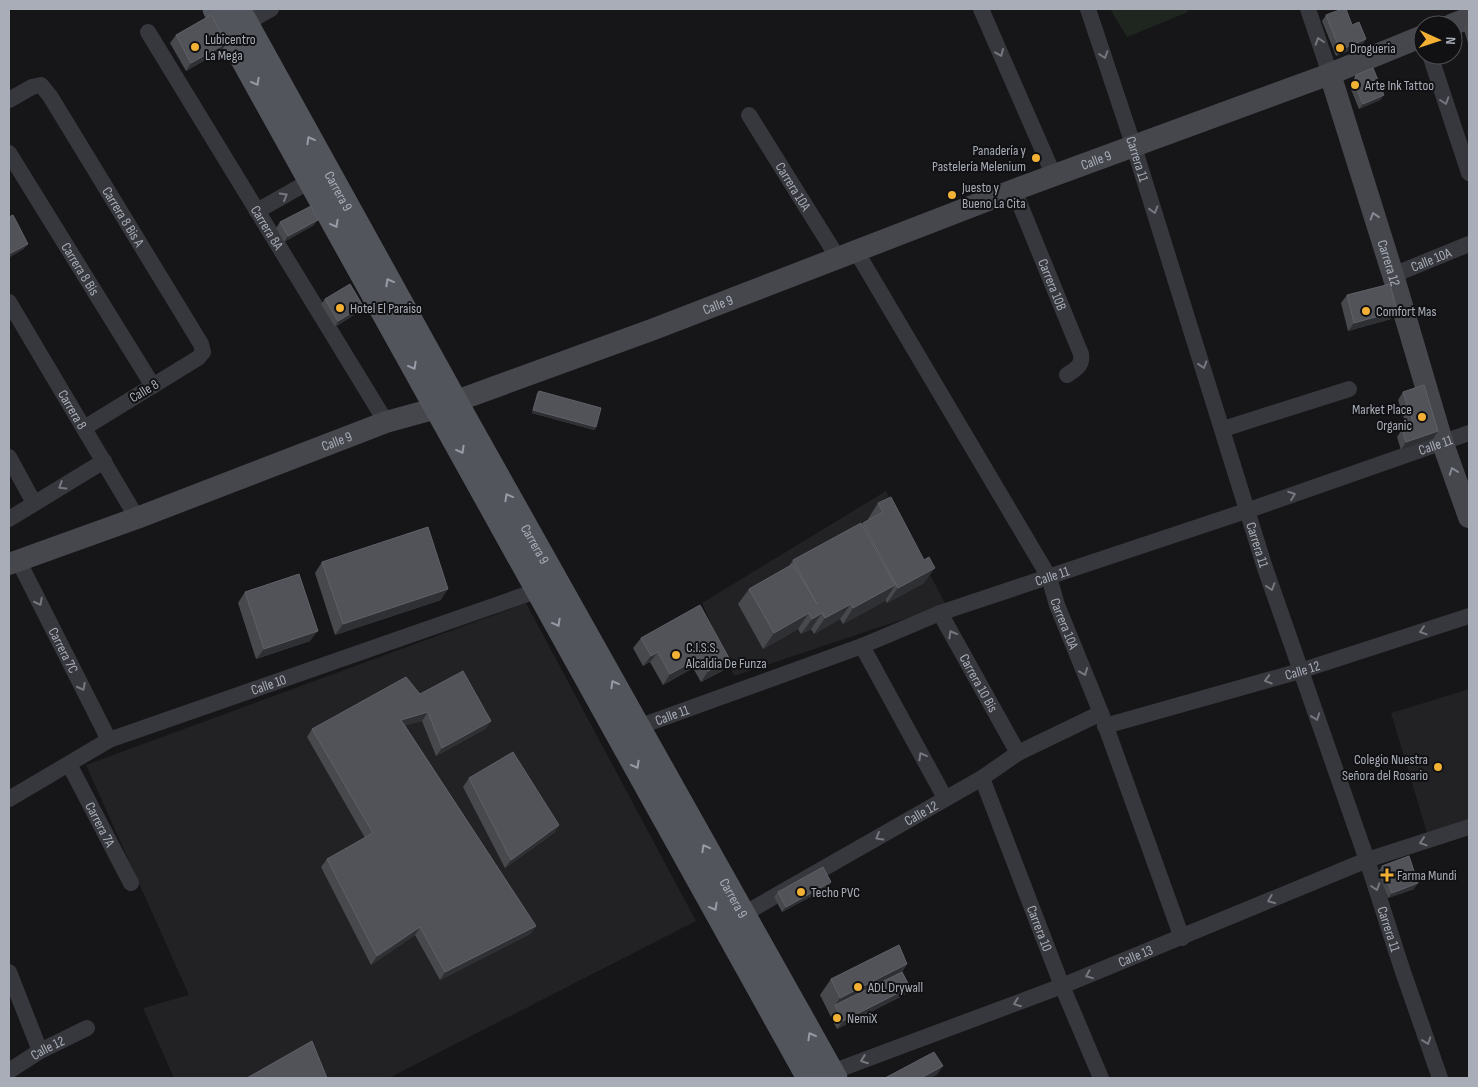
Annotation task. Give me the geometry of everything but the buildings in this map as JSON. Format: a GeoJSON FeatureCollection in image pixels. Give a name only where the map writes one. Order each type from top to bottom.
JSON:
{"type":"FeatureCollection","features":[{"type":"Feature","properties":{"kind":"main road","name":"Carrera 9"},"geometry":{"type":"LineString","coordinates":[[215,9],[310,180],[638,727],[742,915],[816,1076]]}},
{"type":"Feature","properties":{"kind":"main road","name":"Carrera 9"},"geometry":{"type":"LineString","coordinates":[[242,16],[446,405],[539,590],[816,1076]]}},
{"type":"Feature","properties":{"kind":"main road","name":"Calle 9"},"geometry":{"type":"LineString","coordinates":[[14,562],[137,518],[386,422],[446,405],[645,332],[1014,190],[1330,74],[1413,40]]}},
{"type":"Feature","properties":{"kind":"main road","name":"Carrera 12"},"geometry":{"type":"LineString","coordinates":[[1330,74],[1393,275],[1442,441],[1469,517]]}},
{"type":"Feature","properties":{"kind":"street"},"geometry":{"type":"LineString","coordinates":[[242,16],[271,9]]}},
{"type":"Feature","properties":{"kind":"street"},"geometry":{"type":"LineString","coordinates":[[981,9],[1054,176]]}},
{"type":"Feature","properties":{"kind":"street","name":"Carrera 11"},"geometry":{"type":"LineString","coordinates":[[1088,9],[1134,147],[1223,429],[1246,511],[1367,860],[1440,1078]]}},
{"type":"Feature","properties":{"kind":"street","name":"Carrera 12"},"geometry":{"type":"LineString","coordinates":[[1308,9],[1330,74]]}},
{"type":"Feature","properties":{"kind":"street","name":"Carrera 8A"},"geometry":{"type":"LineString","coordinates":[[148,32],[386,422]]}},
{"type":"Feature","properties":{"kind":"street"},"geometry":{"type":"LineString","coordinates":[[1433,65],[1469,173]]}},
{"type":"Feature","properties":{"kind":"street","name":"Carrera 8 Bis A"},"geometry":{"type":"LineString","coordinates":[[9,100],[41,84],[200,344],[203,352]]}},
{"type":"Feature","properties":{"kind":"street","name":"Carrera 10A"},"geometry":{"type":"LineString","coordinates":[[749,115],[847,254],[1049,577],[1057,604],[1103,719],[1182,938]]}},
{"type":"Feature","properties":{"kind":"street","name":"Carrera 8 Bis"},"geometry":{"type":"LineString","coordinates":[[9,153],[153,386]]}},
{"type":"Feature","properties":{"kind":"street"},"geometry":{"type":"LineString","coordinates":[[257,211],[310,180]]}},
{"type":"Feature","properties":{"kind":"street","name":"Carrera 10B"},"geometry":{"type":"LineString","coordinates":[[1014,190],[1082,354],[1080,366],[1066,375]]}},
{"type":"Feature","properties":{"kind":"street","name":"Calle 10A"},"geometry":{"type":"LineString","coordinates":[[1393,275],[1469,244]]}},
{"type":"Feature","properties":{"kind":"street","name":"Carrera 8"},"geometry":{"type":"LineString","coordinates":[[11,310],[137,518]]}},
{"type":"Feature","properties":{"kind":"street","name":"Calle 8"},"geometry":{"type":"LineString","coordinates":[[84,428],[198,358],[203,352]]}},
{"type":"Feature","properties":{"kind":"street"},"geometry":{"type":"LineString","coordinates":[[1223,429],[1349,389]]}},
{"type":"Feature","properties":{"kind":"street","name":"Calle 11"},"geometry":{"type":"LineString","coordinates":[[638,727],[862,646],[940,612],[1246,511],[1469,432]]}},
{"type":"Feature","properties":{"kind":"street"},"geometry":{"type":"LineString","coordinates":[[9,457],[34,503]]}},
{"type":"Feature","properties":{"kind":"street"},"geometry":{"type":"LineString","coordinates":[[9,519],[104,461]]}},
{"type":"Feature","properties":{"kind":"street","name":"Carrera 7C"},"geometry":{"type":"LineString","coordinates":[[14,562],[109,740]]}},
{"type":"Feature","properties":{"kind":"street","name":"Calle 10"},"geometry":{"type":"LineString","coordinates":[[9,799],[109,740],[539,590]]}},
{"type":"Feature","properties":{"kind":"street","name":"Carrera 10 Bis"},"geometry":{"type":"LineString","coordinates":[[940,612],[1018,753]]}},
{"type":"Feature","properties":{"kind":"street","name":"Calle 12"},"geometry":{"type":"LineString","coordinates":[[742,915],[982,778],[1018,753],[1103,719],[1300,671],[1469,616]]}},
{"type":"Feature","properties":{"kind":"street"},"geometry":{"type":"LineString","coordinates":[[862,646],[945,798]]}},
{"type":"Feature","properties":{"kind":"street","name":"Carrera 7A"},"geometry":{"type":"LineString","coordinates":[[69,764],[132,883]]}},
{"type":"Feature","properties":{"kind":"street","name":"Carrera 10"},"geometry":{"type":"LineString","coordinates":[[982,778],[1062,986],[1101,1078]]}},
{"type":"Feature","properties":{"kind":"street","name":"Calle 13"},"geometry":{"type":"LineString","coordinates":[[816,1076],[1062,986],[1367,860],[1469,826]]}},
{"type":"Feature","properties":{"kind":"street"},"geometry":{"type":"LineString","coordinates":[[9,972],[40,1051]]}},
{"type":"Feature","properties":{"kind":"street","name":"Calle 12"},"geometry":{"type":"LineString","coordinates":[[9,1071],[40,1051],[87,1028]]}},
{"type":"Feature","properties":{"kind":"shaded area"},"geometry":{"type":"Polygon","coordinates":[[[1110,9],[1187,9],[1188,12],[1127,37],[1110,9]]]}},
{"type":"Feature","properties":{"kind":"shaded area"},"geometry":{"type":"Polygon","coordinates":[[[886,491],[946,605],[734,676],[702,603],[886,491]]]}},
{"type":"Feature","properties":{"kind":"shaded area"},"geometry":{"type":"Polygon","coordinates":[[[526,603],[696,921],[389,1078],[174,1078],[143,1008],[189,995],[86,765],[526,603]]]}},
{"type":"Feature","properties":{"kind":"shaded area","name":"Colegio Nuestra Señora del Rosario"},"geometry":{"type":"Polygon","coordinates":[[[1469,689],[1469,820],[1427,833],[1391,713],[1469,689]]]}},
{"type":"Feature","properties":{"kind":"place","name":"Lubicentro La Mega"},"geometry":{"type":"Point","coordinates":[195,47]}},
{"type":"Feature","properties":{"kind":"place","name":"Drogueria"},"geometry":{"type":"Point","coordinates":[1340,48]}},
{"type":"Feature","properties":{"kind":"place","name":"Arte Ink Tattoo"},"geometry":{"type":"Point","coordinates":[1355,85]}},
{"type":"Feature","properties":{"kind":"place","name":"Panadería y Pastelería Melenium"},"geometry":{"type":"Point","coordinates":[1036,158]}},
{"type":"Feature","properties":{"kind":"place","name":"Juesto y Bueno La Cita"},"geometry":{"type":"Point","coordinates":[952,195]}},
{"type":"Feature","properties":{"kind":"place","name":"Hotel El Paraiso"},"geometry":{"type":"Point","coordinates":[340,308]}},
{"type":"Feature","properties":{"kind":"place","name":"Comfort Mas"},"geometry":{"type":"Point","coordinates":[1366,311]}},
{"type":"Feature","properties":{"kind":"place","name":"Market Place Organic"},"geometry":{"type":"Point","coordinates":[1422,417]}},
{"type":"Feature","properties":{"kind":"place","name":"C.I.S.S. Alcaldia De Funza"},"geometry":{"type":"Point","coordinates":[676,655]}},
{"type":"Feature","properties":{"kind":"place","name":"Colegio Nuestra Señora del Rosario"},"geometry":{"type":"Point","coordinates":[1438,767]}},
{"type":"Feature","properties":{"kind":"place","name":"Farma Mundi"},"geometry":{"type":"Point","coordinates":[1387,875]}},
{"type":"Feature","properties":{"kind":"place","name":"Techo PVC"},"geometry":{"type":"Point","coordinates":[801,892]}},
{"type":"Feature","properties":{"kind":"place","name":"ADL Drywall"},"geometry":{"type":"Point","coordinates":[858,987]}},
{"type":"Feature","properties":{"kind":"place","name":"NemiX"},"geometry":{"type":"Point","coordinates":[837,1018]}}]}
